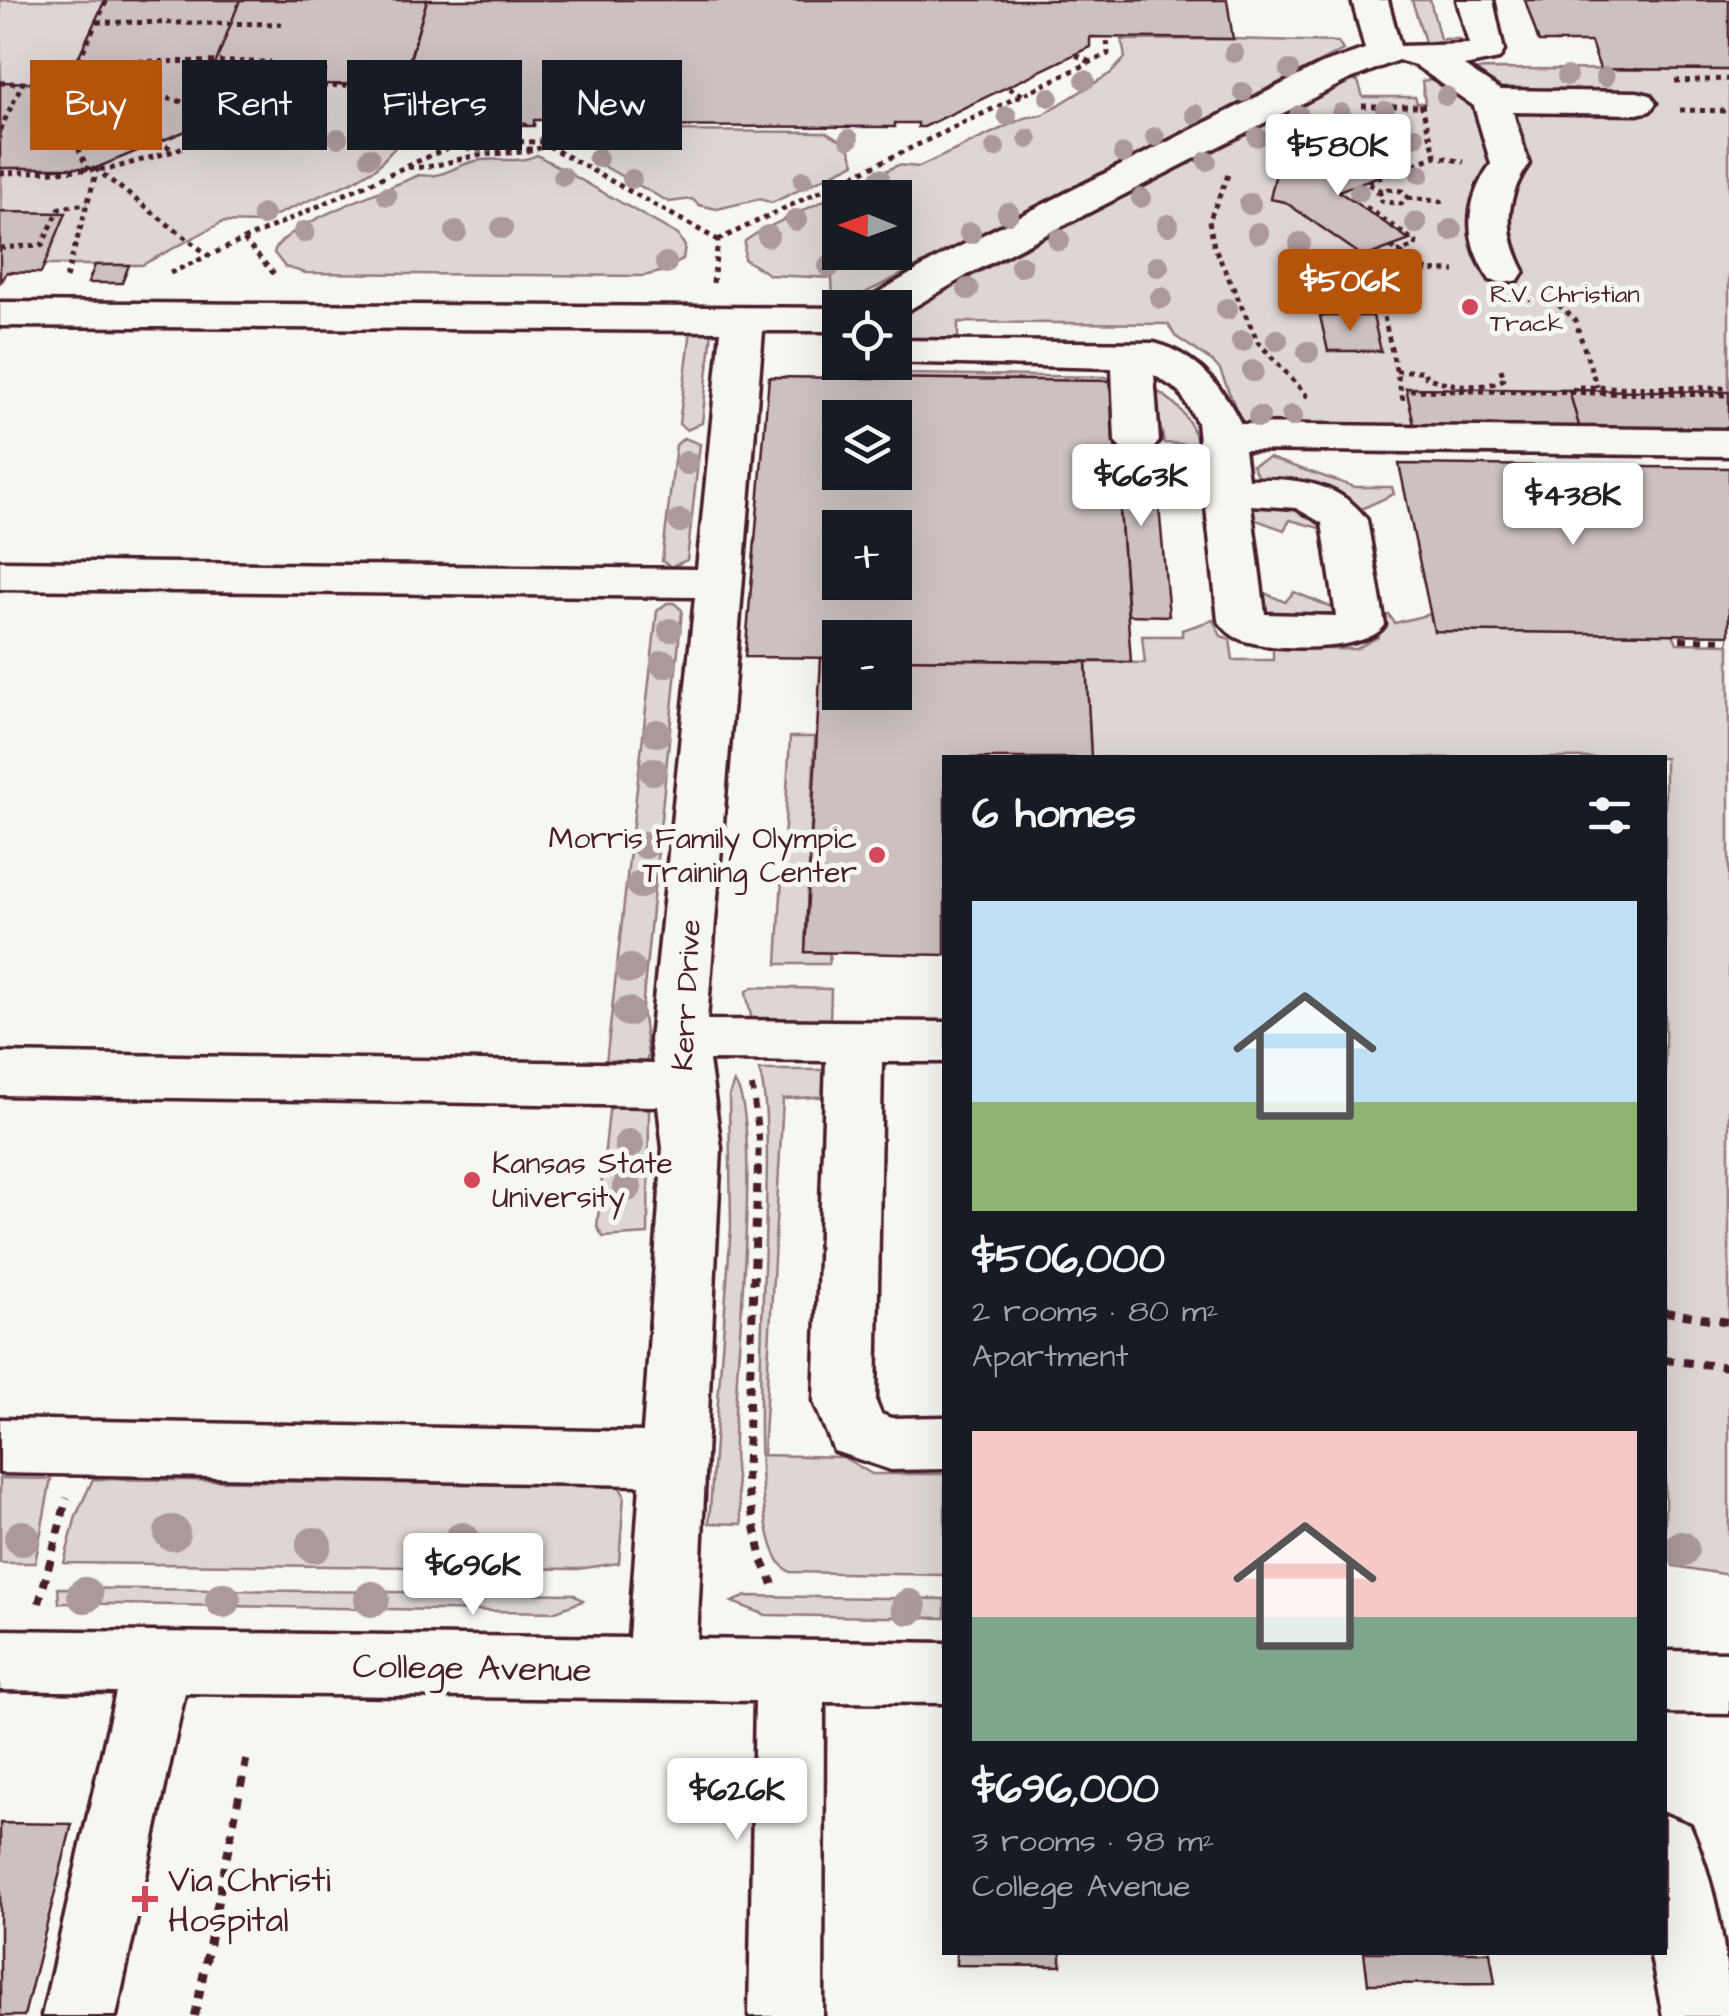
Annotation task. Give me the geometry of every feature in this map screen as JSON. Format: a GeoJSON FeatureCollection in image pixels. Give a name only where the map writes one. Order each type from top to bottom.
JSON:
{"type":"FeatureCollection","features":[{"type":"Feature","properties":{"kind":"street"},"geometry":{"type":"LineString","coordinates":[[1370,0],[1384,54]]}},
{"type":"Feature","properties":{"kind":"street"},"geometry":{"type":"LineString","coordinates":[[912,291],[1336,72],[1384,54],[1486,51],[1475,0]]}},
{"type":"Feature","properties":{"kind":"street"},"geometry":{"type":"LineString","coordinates":[[1423,54],[1491,101],[1638,103]]}},
{"type":"Feature","properties":{"kind":"street"},"geometry":{"type":"LineString","coordinates":[[1491,101],[1510,164],[1487,207],[1486,223],[1492,252],[1504,271]]}},
{"type":"Feature","properties":{"kind":"street"},"geometry":{"type":"LineString","coordinates":[[0,314],[822,320]]}},
{"type":"Feature","properties":{"kind":"street"},"geometry":{"type":"LineString","coordinates":[[732,320],[822,348]]}},
{"type":"Feature","properties":{"kind":"street","name":"Kerr Drive"},"geometry":{"type":"LineString","coordinates":[[660,1670],[692,1148],[680,1062],[719,583],[732,320]]}},
{"type":"Feature","properties":{"kind":"street"},"geometry":{"type":"LineString","coordinates":[[912,353],[1154,356],[1195,383],[1219,422],[1228,492]]}},
{"type":"Feature","properties":{"kind":"street"},"geometry":{"type":"LineString","coordinates":[[1132,356],[1137,441]]}},
{"type":"Feature","properties":{"kind":"street"},"geometry":{"type":"LineString","coordinates":[[1220,437],[1729,443]]}},
{"type":"Feature","properties":{"kind":"street"},"geometry":{"type":"LineString","coordinates":[[0,575],[719,583]]}},
{"type":"Feature","properties":{"kind":"street"},"geometry":{"type":"LineString","coordinates":[[855,1041],[845,1402],[856,1432],[873,1441],[942,1443]]}},
{"type":"Feature","properties":{"kind":"street"},"geometry":{"type":"LineString","coordinates":[[0,1074],[680,1062],[855,1041],[942,1042]]}},
{"type":"Feature","properties":{"kind":"street"},"geometry":{"type":"LineString","coordinates":[[0,1446],[676,1458]]}},
{"type":"Feature","properties":{"kind":"street","name":"College Avenue"},"geometry":{"type":"LineString","coordinates":[[0,1660],[942,1673]]}},
{"type":"Feature","properties":{"kind":"street"},"geometry":{"type":"LineString","coordinates":[[79,2016],[157,1662]]}},
{"type":"Feature","properties":{"kind":"street"},"geometry":{"type":"LineString","coordinates":[[786,2016],[790,1671]]}},
{"type":"Feature","properties":{"kind":"street"},"geometry":{"type":"LineString","coordinates":[[1667,1682],[1729,1683]]}},
{"type":"Feature","properties":{"kind":"street"},"geometry":{"type":"LineString","coordinates":[[1667,1858],[1700,2016]]}},
{"type":"Feature","properties":{"kind":"path"},"geometry":{"type":"LineString","coordinates":[[79,60],[107,0]]}},
{"type":"Feature","properties":{"kind":"path"},"geometry":{"type":"LineString","coordinates":[[97,22],[285,24]]}},
{"type":"Feature","properties":{"kind":"path"},"geometry":{"type":"LineString","coordinates":[[718,240],[1108,54],[1107,37]]}},
{"type":"Feature","properties":{"kind":"path"},"geometry":{"type":"LineString","coordinates":[[1076,55],[1091,62]]}},
{"type":"Feature","properties":{"kind":"path"},"geometry":{"type":"LineString","coordinates":[[0,83],[30,84]]}},
{"type":"Feature","properties":{"kind":"path"},"geometry":{"type":"LineString","coordinates":[[0,130],[22,84]]}},
{"type":"Feature","properties":{"kind":"path"},"geometry":{"type":"LineString","coordinates":[[1009,88],[1024,95]]}},
{"type":"Feature","properties":{"kind":"path"},"geometry":{"type":"LineString","coordinates":[[1398,252],[1415,246],[1416,242],[1364,208],[1382,201],[1401,204],[1408,198],[1402,191],[1382,191],[1365,182],[1436,156],[1421,104]]}},
{"type":"Feature","properties":{"kind":"path"},"geometry":{"type":"LineString","coordinates":[[1357,106],[1439,106]]}},
{"type":"Feature","properties":{"kind":"path"},"geometry":{"type":"LineString","coordinates":[[1679,110],[1729,110]]}},
{"type":"Feature","properties":{"kind":"path"},"geometry":{"type":"LineString","coordinates":[[1260,157],[1314,139],[1334,112]]}},
{"type":"Feature","properties":{"kind":"path"},"geometry":{"type":"LineString","coordinates":[[162,142],[174,150]]}},
{"type":"Feature","properties":{"kind":"path"},"geometry":{"type":"LineString","coordinates":[[522,144],[542,146]]}},
{"type":"Feature","properties":{"kind":"path"},"geometry":{"type":"LineString","coordinates":[[0,173],[96,170],[182,146]]}},
{"type":"Feature","properties":{"kind":"path"},"geometry":{"type":"LineString","coordinates":[[522,147],[542,146]]}},
{"type":"Feature","properties":{"kind":"path"},"geometry":{"type":"LineString","coordinates":[[407,167],[440,170],[475,156],[524,156],[542,146]]}},
{"type":"Feature","properties":{"kind":"path"},"geometry":{"type":"LineString","coordinates":[[79,150],[88,171]]}},
{"type":"Feature","properties":{"kind":"path"},"geometry":{"type":"LineString","coordinates":[[162,276],[443,150]]}},
{"type":"Feature","properties":{"kind":"path"},"geometry":{"type":"LineString","coordinates":[[549,150],[718,240]]}},
{"type":"Feature","properties":{"kind":"path"},"geometry":{"type":"LineString","coordinates":[[71,265],[96,170]]}},
{"type":"Feature","properties":{"kind":"path"},"geometry":{"type":"LineString","coordinates":[[96,170],[209,256]]}},
{"type":"Feature","properties":{"kind":"path"},"geometry":{"type":"LineString","coordinates":[[1232,170],[1212,208],[1210,232],[1214,246],[1258,342],[1320,408]]}},
{"type":"Feature","properties":{"kind":"path"},"geometry":{"type":"LineString","coordinates":[[1382,191],[1378,194],[1382,201]]}},
{"type":"Feature","properties":{"kind":"path"},"geometry":{"type":"LineString","coordinates":[[0,248],[42,245],[60,208],[88,204]]}},
{"type":"Feature","properties":{"kind":"path"},"geometry":{"type":"LineString","coordinates":[[244,240],[284,284]]}},
{"type":"Feature","properties":{"kind":"path"},"geometry":{"type":"LineString","coordinates":[[718,240],[732,320]]}},
{"type":"Feature","properties":{"kind":"path"},"geometry":{"type":"LineString","coordinates":[[1391,247],[1428,271]]}},
{"type":"Feature","properties":{"kind":"path"},"geometry":{"type":"LineString","coordinates":[[1402,393],[1376,282],[1402,270],[1504,271]]}},
{"type":"Feature","properties":{"kind":"path"},"geometry":{"type":"LineString","coordinates":[[1543,290],[1575,320],[1597,387]]}},
{"type":"Feature","properties":{"kind":"path"},"geometry":{"type":"LineString","coordinates":[[1396,370],[1424,371],[1426,377],[1441,383],[1496,384],[1504,379],[1500,366]]}},
{"type":"Feature","properties":{"kind":"path"},"geometry":{"type":"LineString","coordinates":[[1574,394],[1572,388],[1597,387],[1729,393]]}},
{"type":"Feature","properties":{"kind":"path"},"geometry":{"type":"LineString","coordinates":[[1410,390],[1729,393]]}},
{"type":"Feature","properties":{"kind":"path"},"geometry":{"type":"LineString","coordinates":[[1680,639],[1729,640]]}},
{"type":"Feature","properties":{"kind":"path"},"geometry":{"type":"LineString","coordinates":[[749,1072],[759,1138],[746,1483],[762,1560],[774,1584]]}},
{"type":"Feature","properties":{"kind":"path"},"geometry":{"type":"LineString","coordinates":[[1667,1312],[1729,1322]]}},
{"type":"Feature","properties":{"kind":"path"},"geometry":{"type":"LineString","coordinates":[[1667,1360],[1729,1368]]}},
{"type":"Feature","properties":{"kind":"path"},"geometry":{"type":"LineString","coordinates":[[39,1603],[72,1479]]}},
{"type":"Feature","properties":{"kind":"path"},"geometry":{"type":"LineString","coordinates":[[195,2016],[247,1756]]}},
{"type":"Feature","properties":{"kind":"shaded area"},"geometry":{"type":"Polygon","coordinates":[[[0,0],[427,0],[409,60],[347,60],[347,150],[393,150],[376,168],[258,223],[223,222],[142,265],[45,265],[41,273],[7,272],[2,282],[0,0]]]}},
{"type":"Feature","properties":{"kind":"shaded area"},"geometry":{"type":"Polygon","coordinates":[[[1412,0],[1430,0],[1440,39],[1460,39],[1464,45],[1426,45],[1412,0]]]}},
{"type":"Feature","properties":{"kind":"shaded area"},"geometry":{"type":"Polygon","coordinates":[[[1122,40],[1338,42],[1343,50],[912,269],[912,180],[867,180],[898,165],[919,167],[1024,118],[1042,115],[1111,73],[1125,58],[1122,40]]]}},
{"type":"Feature","properties":{"kind":"shaded area","name":"R.V. Christian Track"},"geometry":{"type":"Polygon","coordinates":[[[1484,69],[1729,70],[1729,431],[1247,424],[1240,419],[1220,370],[1175,336],[1168,324],[958,322],[958,338],[912,339],[912,307],[1348,80],[1358,81],[1363,97],[1415,97],[1417,103],[1425,103],[1422,81],[1484,69]]]}},
{"type":"Feature","properties":{"kind":"shaded area"},"geometry":{"type":"Polygon","coordinates":[[[682,131],[826,132],[848,144],[855,163],[772,203],[760,199],[717,209],[692,199],[669,202],[589,158],[601,150],[682,150],[682,131]]]}},
{"type":"Feature","properties":{"kind":"shaded area"},"geometry":{"type":"Polygon","coordinates":[[[537,155],[678,235],[685,246],[683,259],[665,271],[643,276],[306,273],[285,267],[274,253],[280,243],[314,220],[419,175],[437,175],[481,160],[517,160],[537,155]]]}},
{"type":"Feature","properties":{"kind":"shaded area"},"geometry":{"type":"Polygon","coordinates":[[[822,201],[822,270],[910,270],[871,290],[833,290],[832,278],[770,275],[744,259],[745,241],[822,201]]]}},
{"type":"Feature","properties":{"kind":"shaded area"},"geometry":{"type":"Polygon","coordinates":[[[691,329],[712,332],[702,423],[687,430],[679,424],[691,329]]]}},
{"type":"Feature","properties":{"kind":"shaded area"},"geometry":{"type":"Polygon","coordinates":[[[912,374],[1106,377],[1111,381],[912,378],[912,374]]]}},
{"type":"Feature","properties":{"kind":"shaded area"},"geometry":{"type":"Polygon","coordinates":[[[1150,388],[1175,404],[1191,425],[1201,450],[1205,478],[1168,491],[1167,479],[1200,479],[1198,445],[1164,443],[1162,431],[1150,431],[1150,388]]]}},
{"type":"Feature","properties":{"kind":"shaded area"},"geometry":{"type":"Polygon","coordinates":[[[684,438],[700,444],[687,560],[671,567],[662,561],[676,445],[684,438]]]}},
{"type":"Feature","properties":{"kind":"shaded area"},"geometry":{"type":"Polygon","coordinates":[[[1269,458],[1355,487],[1392,487],[1394,494],[1355,512],[1260,481],[1252,465],[1269,458]]]}},
{"type":"Feature","properties":{"kind":"shaded area"},"geometry":{"type":"Polygon","coordinates":[[[1294,503],[1321,518],[1323,529],[1290,520],[1284,530],[1245,516],[1246,505],[1294,503]]]}},
{"type":"Feature","properties":{"kind":"shaded area"},"geometry":{"type":"Polygon","coordinates":[[[1260,591],[1285,602],[1294,592],[1331,607],[1335,613],[1266,614],[1260,591]]]}},
{"type":"Feature","properties":{"kind":"shaded area"},"geometry":{"type":"Polygon","coordinates":[[[667,603],[682,610],[642,1009],[648,1055],[644,1070],[606,1063],[657,611],[667,603]]]}},
{"type":"Feature","properties":{"kind":"shaded area"},"geometry":{"type":"Polygon","coordinates":[[[1430,614],[1434,631],[1673,634],[1677,643],[1729,644],[1729,1575],[1673,1566],[1667,1545],[1667,755],[1091,755],[1086,662],[1145,663],[1142,636],[1182,636],[1182,630],[1213,620],[1221,636],[1230,639],[1233,660],[1273,660],[1273,649],[1356,649],[1378,637],[1380,617],[1389,615],[1395,623],[1430,614]]]}},
{"type":"Feature","properties":{"kind":"shaded area"},"geometry":{"type":"Polygon","coordinates":[[[790,737],[815,737],[805,952],[830,953],[829,964],[777,964],[790,737]]]}},
{"type":"Feature","properties":{"kind":"shaded area"},"geometry":{"type":"Polygon","coordinates":[[[753,987],[831,989],[830,1022],[753,1026],[746,992],[753,987]]]}},
{"type":"Feature","properties":{"kind":"shaded area"},"geometry":{"type":"Polygon","coordinates":[[[759,1070],[829,1073],[831,1096],[783,1099],[763,1455],[843,1457],[872,1474],[942,1474],[942,1575],[790,1572],[772,1545],[763,1493],[760,1422],[766,1114],[759,1070]]]}},
{"type":"Feature","properties":{"kind":"shaded area"},"geometry":{"type":"Polygon","coordinates":[[[734,1082],[743,1105],[747,1145],[734,1447],[742,1524],[709,1523],[731,1227],[729,1096],[734,1082]]]}},
{"type":"Feature","properties":{"kind":"shaded area"},"geometry":{"type":"Polygon","coordinates":[[[640,1102],[649,1109],[648,1234],[603,1237],[597,1227],[609,1111],[614,1105],[640,1102]]]}},
{"type":"Feature","properties":{"kind":"shaded area"},"geometry":{"type":"Polygon","coordinates":[[[0,1478],[51,1479],[35,1563],[0,1563],[0,1478]]]}},
{"type":"Feature","properties":{"kind":"shaded area"},"geometry":{"type":"Polygon","coordinates":[[[93,1479],[619,1486],[624,1495],[619,1563],[578,1569],[64,1563],[76,1516],[93,1479]]]}},
{"type":"Feature","properties":{"kind":"shaded area"},"geometry":{"type":"Polygon","coordinates":[[[58,1588],[573,1594],[583,1601],[553,1612],[59,1603],[58,1588]]]}},
{"type":"Feature","properties":{"kind":"shaded area"},"geometry":{"type":"Polygon","coordinates":[[[747,1596],[942,1599],[942,1618],[766,1615],[732,1602],[747,1596]]]}},
{"type":"Feature","properties":{"kind":"building"},"geometry":{"type":"Polygon","coordinates":[[[105,0],[276,0],[253,60],[182,60],[182,132],[162,141],[162,60],[77,60],[105,0]]]}},
{"type":"Feature","properties":{"kind":"building"},"geometry":{"type":"Polygon","coordinates":[[[240,0],[427,0],[409,60],[347,60],[347,84],[327,84],[327,60],[217,60],[240,0]]]}},
{"type":"Feature","properties":{"kind":"building"},"geometry":{"type":"Polygon","coordinates":[[[427,0],[1227,0],[1233,39],[1090,37],[1090,47],[924,127],[918,127],[918,123],[895,123],[895,127],[682,126],[682,60],[542,60],[542,120],[534,120],[534,126],[528,126],[522,123],[522,60],[410,60],[427,0]]]}},
{"type":"Feature","properties":{"kind":"building"},"geometry":{"type":"Polygon","coordinates":[[[1525,0],[1729,0],[1729,70],[1600,69],[1591,42],[1539,42],[1525,0]]]}},
{"type":"Feature","properties":{"kind":"building"},"geometry":{"type":"Polygon","coordinates":[[[0,82],[30,83],[30,150],[140,150],[96,168],[0,168],[0,82]]]}},
{"type":"Feature","properties":{"kind":"building"},"geometry":{"type":"Polygon","coordinates":[[[1355,146],[1393,171],[1338,191],[1410,240],[1364,257],[1285,202],[1270,199],[1277,168],[1289,169],[1355,146]]]}},
{"type":"Feature","properties":{"kind":"building"},"geometry":{"type":"Polygon","coordinates":[[[0,212],[66,213],[41,273],[7,272],[0,282],[0,212]]]}},
{"type":"Feature","properties":{"kind":"building"},"geometry":{"type":"Polygon","coordinates":[[[95,265],[129,265],[122,283],[88,283],[95,265]]]}},
{"type":"Feature","properties":{"kind":"building"},"geometry":{"type":"Polygon","coordinates":[[[1332,274],[1366,275],[1373,307],[1339,307],[1332,274]]]}},
{"type":"Feature","properties":{"kind":"building"},"geometry":{"type":"Polygon","coordinates":[[[1320,316],[1373,316],[1381,351],[1328,351],[1320,316]]]}},
{"type":"Feature","properties":{"kind":"building"},"geometry":{"type":"Polygon","coordinates":[[[769,377],[1111,381],[1131,662],[912,659],[912,620],[822,620],[822,658],[745,657],[769,377]]]}},
{"type":"Feature","properties":{"kind":"building"},"geometry":{"type":"Polygon","coordinates":[[[1406,388],[1569,390],[1580,429],[1414,425],[1406,388]]]}},
{"type":"Feature","properties":{"kind":"building"},"geometry":{"type":"Polygon","coordinates":[[[1569,390],[1729,392],[1729,431],[1580,429],[1569,390]]]}},
{"type":"Feature","properties":{"kind":"building"},"geometry":{"type":"Polygon","coordinates":[[[1115,441],[1153,441],[1169,616],[1128,615],[1115,441]]]}},
{"type":"Feature","properties":{"kind":"building"},"geometry":{"type":"Polygon","coordinates":[[[1399,464],[1729,468],[1729,635],[1434,631],[1399,464]]]}},
{"type":"Feature","properties":{"kind":"building","name":"Morris Family Olympic Training Center"},"geometry":{"type":"Polygon","coordinates":[[[821,658],[822,710],[912,710],[912,659],[1086,662],[1091,755],[942,755],[942,955],[805,952],[821,658]]]}},
{"type":"Feature","properties":{"kind":"building"},"geometry":{"type":"Polygon","coordinates":[[[0,1823],[72,1824],[24,2016],[0,2016],[0,1823]]]}},
{"type":"Feature","properties":{"kind":"building"},"geometry":{"type":"Polygon","coordinates":[[[956,1955],[1061,1955],[1061,1966],[956,1965],[956,1955]]]}},
{"type":"Feature","properties":{"kind":"building"},"geometry":{"type":"Polygon","coordinates":[[[1364,1955],[1490,1955],[1495,1983],[1368,1984],[1364,1955]]]}},
{"type":"Feature","properties":{"kind":"place","name":"R.V. Christian Track"},"geometry":{"type":"Point","coordinates":[1470,307]}},
{"type":"Feature","properties":{"kind":"place","name":"Morris Family Olympic Training Center"},"geometry":{"type":"Point","coordinates":[877,855]}},
{"type":"Feature","properties":{"kind":"place","name":"Kansas State University"},"geometry":{"type":"Point","coordinates":[472,1180]}},
{"type":"Feature","properties":{"kind":"place","name":"Via Christi Hospital"},"geometry":{"type":"Point","coordinates":[145,1899]}}]}
